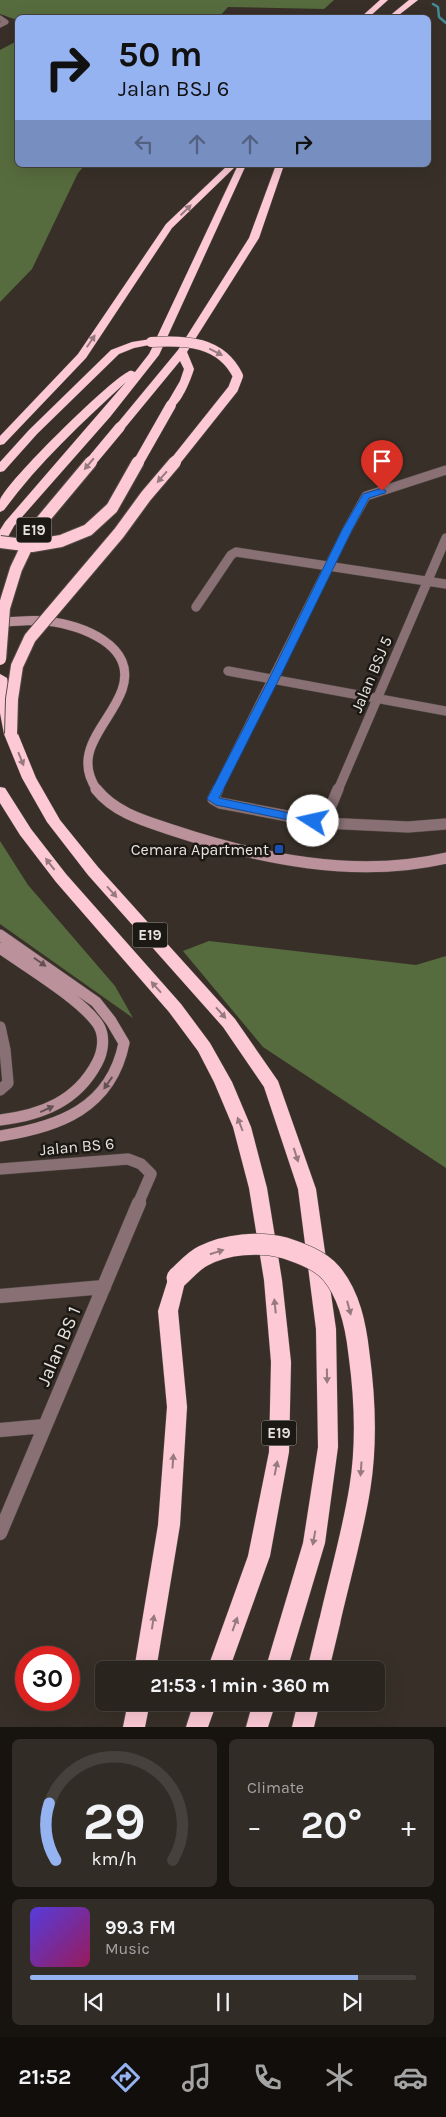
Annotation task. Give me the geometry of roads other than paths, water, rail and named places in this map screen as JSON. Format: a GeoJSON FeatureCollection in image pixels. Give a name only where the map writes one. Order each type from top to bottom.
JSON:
{"type":"FeatureCollection","features":[{"type":"Feature","properties":{"kind":"highway"},"geometry":{"type":"LineString","coordinates":[[363,15],[374,0]]}},
{"type":"Feature","properties":{"kind":"highway"},"geometry":{"type":"LineString","coordinates":[[365,15],[384,0]]}},
{"type":"Feature","properties":{"kind":"highway"},"geometry":{"type":"LineString","coordinates":[[386,15],[401,0]]}},
{"type":"Feature","properties":{"kind":"highway"},"geometry":{"type":"LineString","coordinates":[[394,15],[414,0]]}},
{"type":"Feature","properties":{"kind":"highway"},"geometry":{"type":"LineString","coordinates":[[0,442],[82,356],[169,226],[231,167]]}},
{"type":"Feature","properties":{"kind":"highway","name":"E19"},"geometry":{"type":"LineString","coordinates":[[0,541],[9,525],[154,355],[241,167]]}},
{"type":"Feature","properties":{"kind":"highway","name":"E19"},"geometry":{"type":"LineString","coordinates":[[0,659],[4,608],[16,569],[34,529],[182,352],[254,238],[279,167]]}},
{"type":"Feature","properties":{"kind":"highway"},"geometry":{"type":"LineString","coordinates":[[0,469],[40,425],[115,352],[151,342],[183,342],[206,347],[220,353],[235,366],[238,376],[233,389],[188,447],[146,496],[119,533],[30,638],[17,666],[12,699],[11,734]]}},
{"type":"Feature","properties":{"kind":"highway"},"geometry":{"type":"LineString","coordinates":[[0,541],[32,546],[61,541],[88,530],[112,508],[186,381],[189,369],[182,352]]}},
{"type":"Feature","properties":{"kind":"highway"},"geometry":{"type":"LineString","coordinates":[[0,508],[31,467],[56,440],[123,380],[146,366]]}},
{"type":"Feature","properties":{"kind":"highway","name":"E19"},"geometry":{"type":"LineString","coordinates":[[0,678],[11,734],[29,778],[54,822],[93,871],[229,1023],[272,1085],[307,1189],[312,1244],[326,1330],[328,1447],[314,1543],[279,1661]]}},
{"type":"Feature","properties":{"kind":"highway","name":"E19"},"geometry":{"type":"LineString","coordinates":[[0,791],[25,832],[61,878],[175,1008],[204,1047],[223,1082],[242,1128],[258,1188],[273,1280],[281,1362],[279,1452],[259,1556],[221,1661]]}},
{"type":"Feature","properties":{"kind":"highway"},"geometry":{"type":"LineString","coordinates":[[146,1661],[169,1525],[177,1407],[168,1311],[177,1278],[202,1257],[233,1246],[272,1245],[306,1255],[332,1274],[348,1302],[358,1345],[364,1423],[360,1485],[320,1661]]}},
{"type":"Feature","properties":{"kind":"highway"},"geometry":{"type":"LineString","coordinates":[[134,1727],[137,1711]]}},
{"type":"Feature","properties":{"kind":"highway"},"geometry":{"type":"LineString","coordinates":[[197,1727],[203,1711]]}},
{"type":"Feature","properties":{"kind":"highway"},"geometry":{"type":"LineString","coordinates":[[257,1727],[262,1711]]}},
{"type":"Feature","properties":{"kind":"highway"},"geometry":{"type":"LineString","coordinates":[[303,1727],[307,1711]]}},
{"type":"Feature","properties":{"kind":"street"},"geometry":{"type":"LineString","coordinates":[[0,18],[6,20],[6,23],[0,25]]}},
{"type":"Feature","properties":{"kind":"street"},"geometry":{"type":"LineString","coordinates":[[446,470],[366,496],[347,530],[213,799],[220,803],[324,823],[408,827],[446,824]]}},
{"type":"Feature","properties":{"kind":"street","name":"Jalan BSJ 5"},"geometry":{"type":"LineString","coordinates":[[324,823],[446,538]]}},
{"type":"Feature","properties":{"kind":"street"},"geometry":{"type":"LineString","coordinates":[[196,607],[231,554],[236,552],[446,584]]}},
{"type":"Feature","properties":{"kind":"street"},"geometry":{"type":"LineString","coordinates":[[0,622],[46,621],[84,630],[109,643],[119,653],[125,665],[123,688],[88,752],[89,777],[108,803],[139,819],[204,842],[322,864],[384,866],[434,862],[446,858]]}},
{"type":"Feature","properties":{"kind":"street"},"geometry":{"type":"LineString","coordinates":[[228,671],[446,712]]}},
{"type":"Feature","properties":{"kind":"street"},"geometry":{"type":"LineString","coordinates":[[0,934],[96,1002],[111,1021],[124,1043],[120,1064],[108,1086],[86,1106],[53,1124],[0,1136]]}},
{"type":"Feature","properties":{"kind":"street"},"geometry":{"type":"LineString","coordinates":[[0,948],[84,1011],[99,1026],[104,1046],[93,1073],[74,1096],[42,1111],[0,1120]]}},
{"type":"Feature","properties":{"kind":"street"},"geometry":{"type":"LineString","coordinates":[[0,1026],[5,1050],[8,1083],[0,1090]]}},
{"type":"Feature","properties":{"kind":"street","name":"Jalan BS 6"},"geometry":{"type":"LineString","coordinates":[[0,1169],[128,1159],[141,1164],[151,1174]]}},
{"type":"Feature","properties":{"kind":"street","name":"Jalan BS 1"},"geometry":{"type":"LineString","coordinates":[[0,1533],[151,1174]]}},
{"type":"Feature","properties":{"kind":"street"},"geometry":{"type":"LineString","coordinates":[[0,1296],[104,1287]]}},
{"type":"Feature","properties":{"kind":"street"},"geometry":{"type":"LineString","coordinates":[[0,1430],[45,1426]]}},
{"type":"Feature","properties":{"kind":"waterway"},"geometry":{"type":"LineString","coordinates":[[433,4],[438,7],[439,17],[446,23]]}},
{"type":"Feature","properties":{"kind":"place","name":"Cemara Apartment"},"geometry":{"type":"Point","coordinates":[279,849]}}]}
